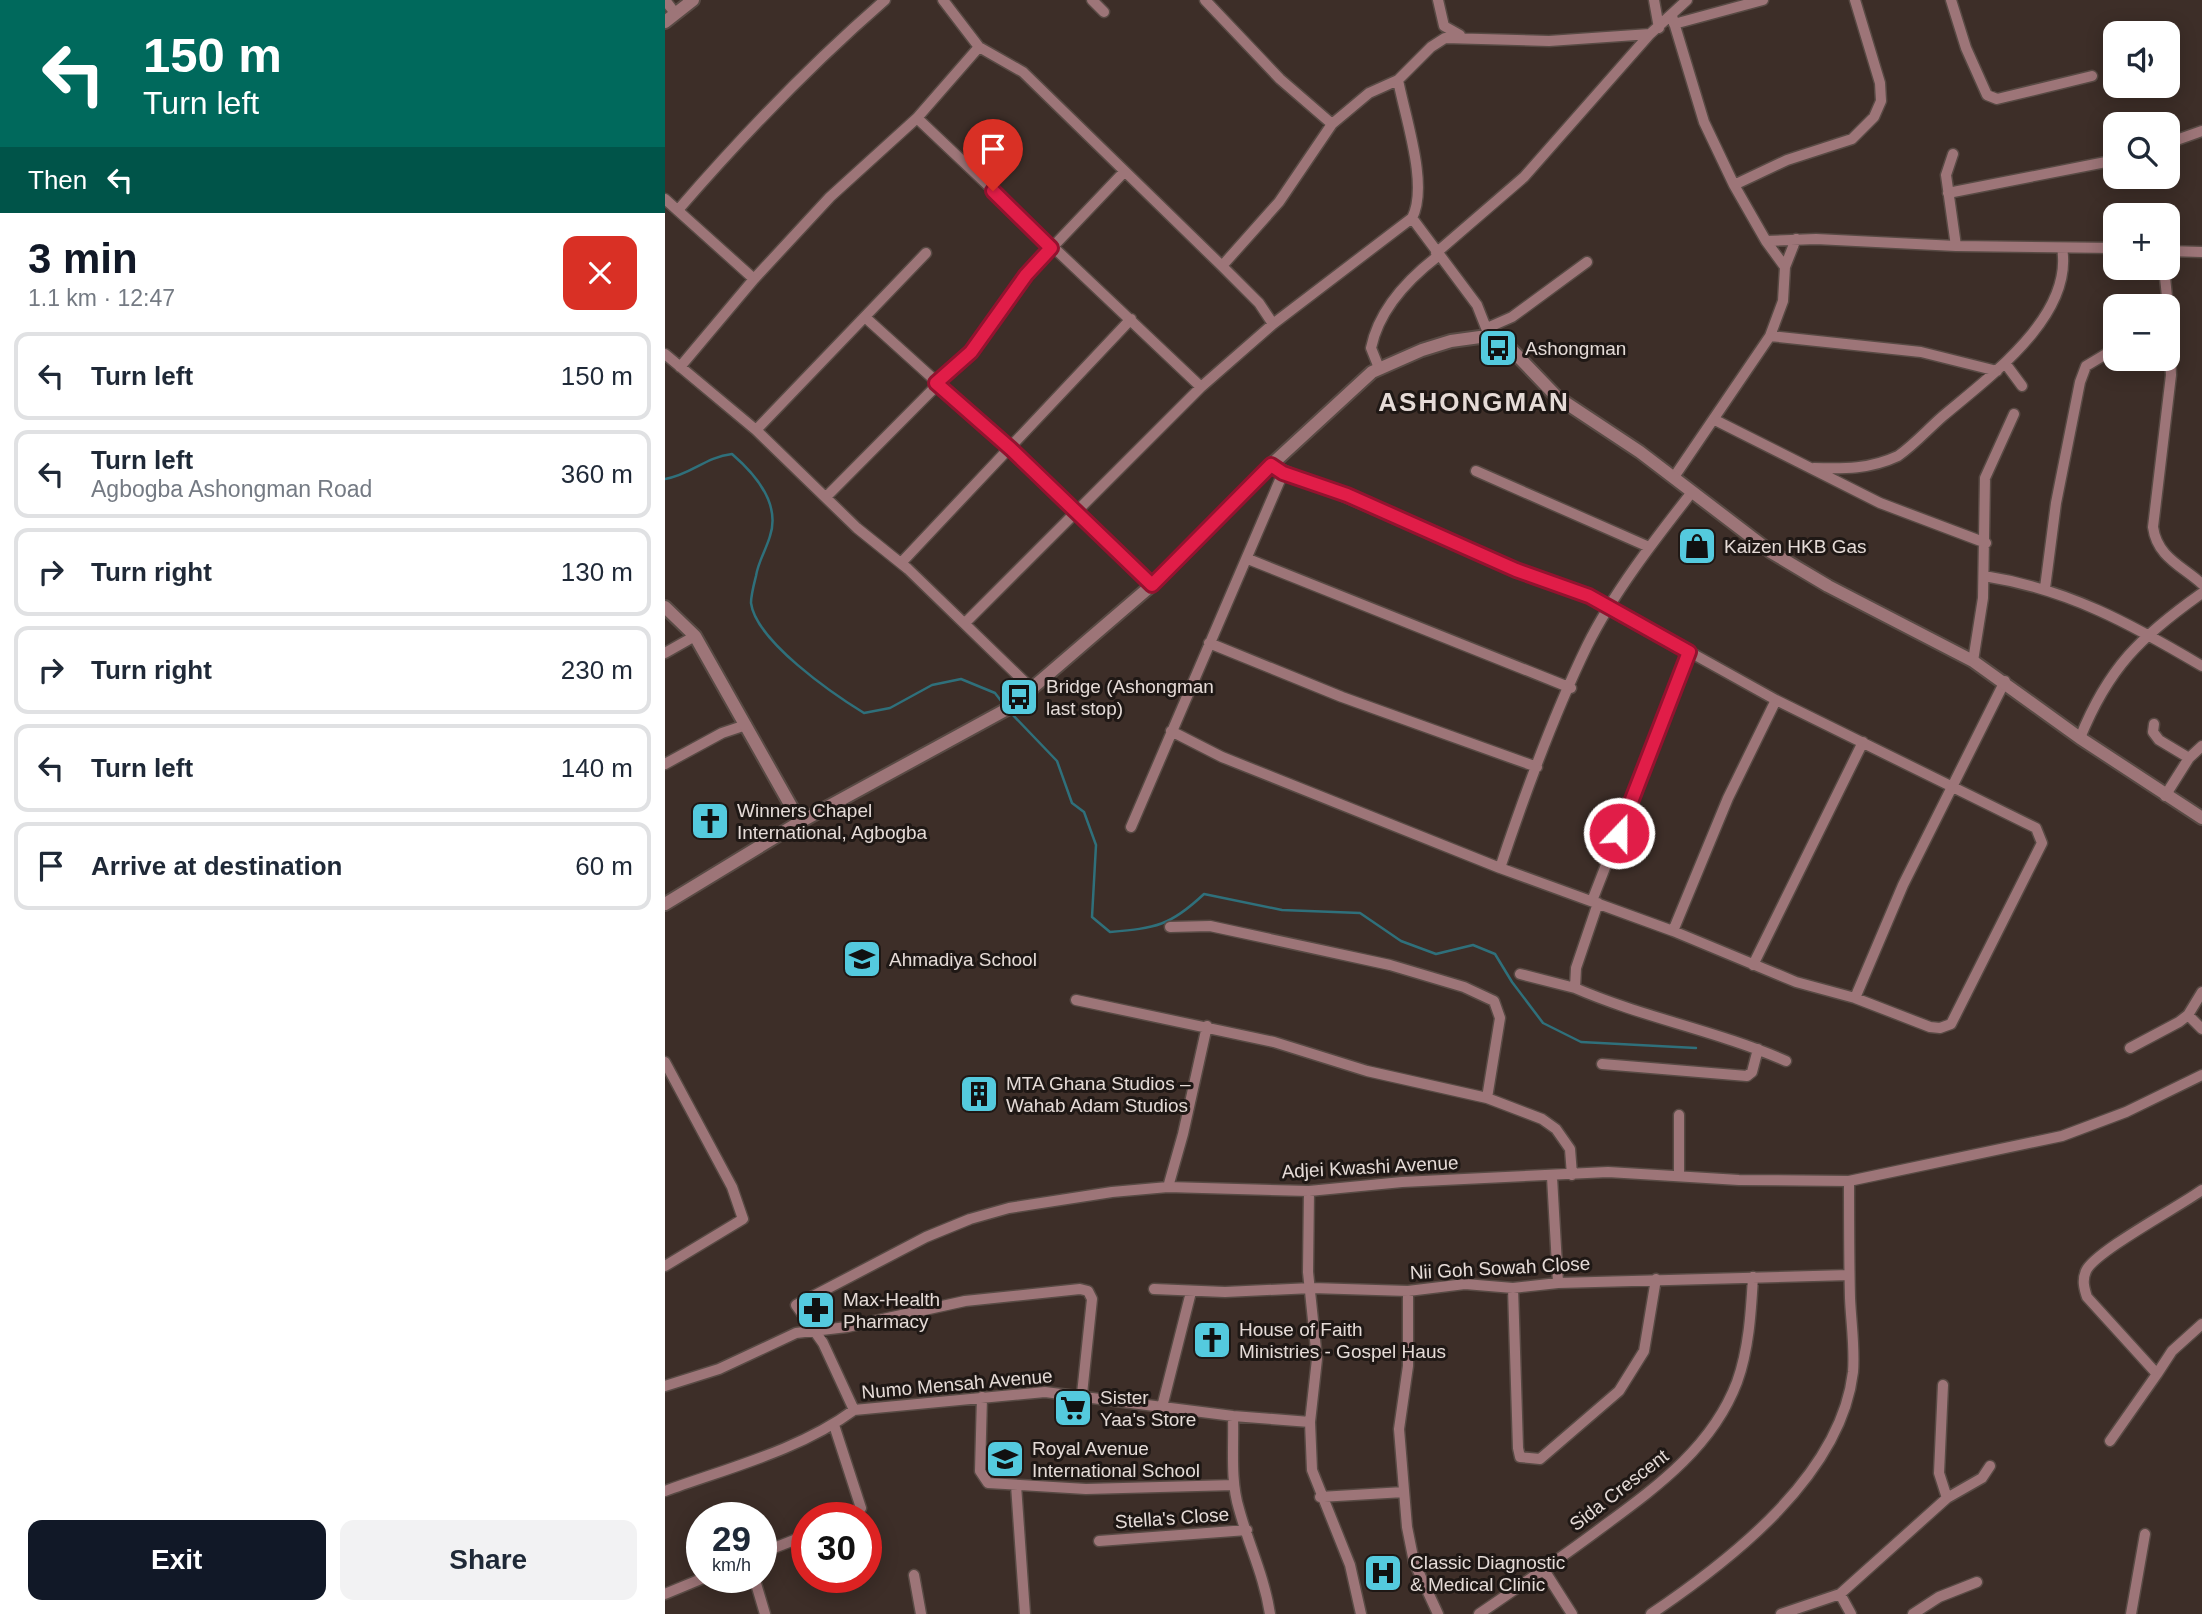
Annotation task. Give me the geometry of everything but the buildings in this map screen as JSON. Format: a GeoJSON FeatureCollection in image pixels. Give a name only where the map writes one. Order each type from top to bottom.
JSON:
{"type":"FeatureCollection","features":[{"type":"Feature","properties":{"kind":"street"},"geometry":{"type":"LineString","coordinates":[[665,0],[675,13]]}},
{"type":"Feature","properties":{"kind":"street"},"geometry":{"type":"LineString","coordinates":[[665,22],[693,0]]}},
{"type":"Feature","properties":{"kind":"street"},"geometry":{"type":"LineString","coordinates":[[678,210],[728,151],[819,57],[885,0]]}},
{"type":"Feature","properties":{"kind":"street"},"geometry":{"type":"LineString","coordinates":[[943,0],[979,47],[1023,72],[1222,266],[1258,303],[1273,324]]}},
{"type":"Feature","properties":{"kind":"street"},"geometry":{"type":"LineString","coordinates":[[1092,0],[1104,12]]}},
{"type":"Feature","properties":{"kind":"street"},"geometry":{"type":"LineString","coordinates":[[1205,0],[1280,79],[1332,124]]}},
{"type":"Feature","properties":{"kind":"street"},"geometry":{"type":"LineString","coordinates":[[1438,0],[1444,26],[1463,36]]}},
{"type":"Feature","properties":{"kind":"street"},"geometry":{"type":"LineString","coordinates":[[1654,0],[1655,31]]}},
{"type":"Feature","properties":{"kind":"street"},"geometry":{"type":"LineString","coordinates":[[1673,20],[1687,0]]}},
{"type":"Feature","properties":{"kind":"street"},"geometry":{"type":"LineString","coordinates":[[1379,368],[1371,348],[1389,305],[1437,254],[1524,177],[1655,31],[1673,20],[1763,0]]}},
{"type":"Feature","properties":{"kind":"street"},"geometry":{"type":"LineString","coordinates":[[1734,185],[1787,160],[1852,139],[1874,117],[1881,101],[1880,83],[1855,0]]}},
{"type":"Feature","properties":{"kind":"street"},"geometry":{"type":"LineString","coordinates":[[1951,0],[1987,95],[1997,99],[2092,76]]}},
{"type":"Feature","properties":{"kind":"street"},"geometry":{"type":"LineString","coordinates":[[1673,20],[1697,104],[1734,185],[1766,242],[1785,267]]}},
{"type":"Feature","properties":{"kind":"street"},"geometry":{"type":"LineString","coordinates":[[1222,266],[1279,202],[1332,124],[1369,93],[1398,80],[1445,37],[1536,41],[1655,31]]}},
{"type":"Feature","properties":{"kind":"street"},"geometry":{"type":"LineString","coordinates":[[680,368],[754,279],[830,197],[917,118],[979,47]]}},
{"type":"Feature","properties":{"kind":"street"},"geometry":{"type":"LineString","coordinates":[[965,623],[1201,387],[1273,324],[1412,218],[1418,207],[1420,184],[1398,80]]}},
{"type":"Feature","properties":{"kind":"street"},"geometry":{"type":"LineString","coordinates":[[917,118],[1051,248],[1131,319],[1201,387]]}},
{"type":"Feature","properties":{"kind":"street"},"geometry":{"type":"LineString","coordinates":[[2180,139],[2202,131]]}},
{"type":"Feature","properties":{"kind":"street"},"geometry":{"type":"LineString","coordinates":[[1953,154],[1947,166],[1956,246]]}},
{"type":"Feature","properties":{"kind":"street"},"geometry":{"type":"LineString","coordinates":[[1948,193],[2103,163]]}},
{"type":"Feature","properties":{"kind":"street"},"geometry":{"type":"LineString","coordinates":[[826,497],[936,383],[971,352],[1026,275],[1124,172]]}},
{"type":"Feature","properties":{"kind":"street"},"geometry":{"type":"LineString","coordinates":[[665,199],[754,279]]}},
{"type":"Feature","properties":{"kind":"street"},"geometry":{"type":"LineString","coordinates":[[1412,218],[1477,305],[1489,333],[1510,348],[1557,397],[1674,477],[1771,552],[1808,575],[1973,661],[2005,681],[2080,738],[2202,818]]}},
{"type":"Feature","properties":{"kind":"street"},"geometry":{"type":"LineString","coordinates":[[1766,242],[1796,239],[1956,246],[2103,248]]}},
{"type":"Feature","properties":{"kind":"street"},"geometry":{"type":"LineString","coordinates":[[1674,477],[1770,336],[1783,301],[1785,267],[1796,239]]}},
{"type":"Feature","properties":{"kind":"street"},"geometry":{"type":"LineString","coordinates":[[1814,468],[1856,469],[1880,464],[1898,456],[1997,371],[2055,299],[2064,278],[2062,248]]}},
{"type":"Feature","properties":{"kind":"street"},"geometry":{"type":"LineString","coordinates":[[2180,251],[2202,252]]}},
{"type":"Feature","properties":{"kind":"street"},"geometry":{"type":"LineString","coordinates":[[756,430],[926,253]]}},
{"type":"Feature","properties":{"kind":"street"},"geometry":{"type":"LineString","coordinates":[[665,904],[800,821],[979,726],[1033,691],[1152,585],[1271,465],[1379,368],[1422,350],[1489,333],[1587,262]]}},
{"type":"Feature","properties":{"kind":"street"},"geometry":{"type":"LineString","coordinates":[[866,318],[1011,449],[1152,585]]}},
{"type":"Feature","properties":{"kind":"street"},"geometry":{"type":"LineString","coordinates":[[901,562],[1011,449],[1131,319]]}},
{"type":"Feature","properties":{"kind":"street"},"geometry":{"type":"LineString","coordinates":[[1770,336],[1921,352],[1997,371]]}},
{"type":"Feature","properties":{"kind":"street"},"geometry":{"type":"LineString","coordinates":[[665,354],[756,430],[857,528],[901,562],[1033,691]]}},
{"type":"Feature","properties":{"kind":"street"},"geometry":{"type":"LineString","coordinates":[[2045,588],[2056,503],[2080,382],[2086,366],[2103,356]]}},
{"type":"Feature","properties":{"kind":"street"},"geometry":{"type":"LineString","coordinates":[[2005,363],[2022,386]]}},
{"type":"Feature","properties":{"kind":"street"},"geometry":{"type":"LineString","coordinates":[[2170,371],[2170,387],[2153,527],[2155,541],[2162,551],[2202,584]]}},
{"type":"Feature","properties":{"kind":"street"},"geometry":{"type":"LineString","coordinates":[[1973,661],[1985,576],[1985,478],[2014,414]]}},
{"type":"Feature","properties":{"kind":"street"},"geometry":{"type":"LineString","coordinates":[[1715,420],[1880,503],[1986,542]]}},
{"type":"Feature","properties":{"kind":"street"},"geometry":{"type":"LineString","coordinates":[[1171,732],[1222,757],[1500,868],[1673,932],[1796,982],[1855,998],[1930,1027],[1940,1028],[1951,1024],[2042,843],[2036,828],[1776,700],[1611,607],[1347,495],[1283,473],[1271,465]]}},
{"type":"Feature","properties":{"kind":"street"},"geometry":{"type":"LineString","coordinates":[[1476,471],[1649,547]]}},
{"type":"Feature","properties":{"kind":"street"},"geometry":{"type":"LineString","coordinates":[[1132,827],[1283,473]]}},
{"type":"Feature","properties":{"kind":"street"},"geometry":{"type":"LineString","coordinates":[[1500,868],[1537,767],[1588,644],[1649,547],[1692,492]]}},
{"type":"Feature","properties":{"kind":"street"},"geometry":{"type":"LineString","coordinates":[[1248,559],[1571,688]]}},
{"type":"Feature","properties":{"kind":"street"},"geometry":{"type":"LineString","coordinates":[[1985,576],[2045,588],[2148,634],[2202,666]]}},
{"type":"Feature","properties":{"kind":"street"},"geometry":{"type":"LineString","coordinates":[[2080,738],[2105,683],[2148,634],[2202,593]]}},
{"type":"Feature","properties":{"kind":"street"},"geometry":{"type":"LineString","coordinates":[[665,607],[695,636],[800,821]]}},
{"type":"Feature","properties":{"kind":"street"},"geometry":{"type":"LineString","coordinates":[[665,653],[695,636]]}},
{"type":"Feature","properties":{"kind":"street"},"geometry":{"type":"LineString","coordinates":[[1209,643],[1342,696],[1537,767]]}},
{"type":"Feature","properties":{"kind":"street"},"geometry":{"type":"LineString","coordinates":[[1575,988],[1576,968],[1595,902],[1689,652]]}},
{"type":"Feature","properties":{"kind":"street"},"geometry":{"type":"LineString","coordinates":[[1855,998],[1903,885],[2005,681]]}},
{"type":"Feature","properties":{"kind":"street"},"geometry":{"type":"LineString","coordinates":[[1673,932],[1724,807],[1776,700]]}},
{"type":"Feature","properties":{"kind":"street"},"geometry":{"type":"LineString","coordinates":[[2154,724],[2153,732],[2159,740],[2189,758]]}},
{"type":"Feature","properties":{"kind":"street"},"geometry":{"type":"LineString","coordinates":[[665,764],[722,733],[746,725]]}},
{"type":"Feature","properties":{"kind":"street"},"geometry":{"type":"LineString","coordinates":[[1753,965],[1863,742]]}},
{"type":"Feature","properties":{"kind":"street"},"geometry":{"type":"LineString","coordinates":[[2165,796],[2189,758],[2202,746]]}},
{"type":"Feature","properties":{"kind":"street"},"geometry":{"type":"LineString","coordinates":[[1170,927],[1209,926],[1401,967],[1464,987],[1490,1000],[1498,1006],[1500,1018],[1486,1098]]}},
{"type":"Feature","properties":{"kind":"street"},"geometry":{"type":"LineString","coordinates":[[1520,974],[1575,988],[1617,1005],[1698,1027],[1786,1061]]}},
{"type":"Feature","properties":{"kind":"street"},"geometry":{"type":"LineString","coordinates":[[2130,1048],[2155,1037],[2188,1015],[2202,992]]}},
{"type":"Feature","properties":{"kind":"street"},"geometry":{"type":"LineString","coordinates":[[1076,1000],[1207,1026],[1440,1090],[1486,1098],[1542,1119],[1556,1129],[1570,1149],[1571,1175]]}},
{"type":"Feature","properties":{"kind":"street"},"geometry":{"type":"LineString","coordinates":[[2188,1015],[2202,1029]]}},
{"type":"Feature","properties":{"kind":"street"},"geometry":{"type":"LineString","coordinates":[[1168,1187],[1207,1026]]}},
{"type":"Feature","properties":{"kind":"street"},"geometry":{"type":"LineString","coordinates":[[1602,1064],[1747,1076],[1752,1072],[1758,1049]]}},
{"type":"Feature","properties":{"kind":"street"},"geometry":{"type":"LineString","coordinates":[[665,1062],[732,1188],[743,1219],[665,1266]]}},
{"type":"Feature","properties":{"kind":"street","name":"Adjei Kwashi Avenue"},"geometry":{"type":"LineString","coordinates":[[813,1332],[796,1306],[879,1260],[970,1219],[1009,1208],[1112,1192],[1168,1187],[1309,1191],[1402,1182],[1552,1177],[1608,1172],[1739,1180],[1849,1181],[2086,1128],[2202,1075]]}},
{"type":"Feature","properties":{"kind":"street"},"geometry":{"type":"LineString","coordinates":[[1679,1115],[1679,1175]]}},
{"type":"Feature","properties":{"kind":"street"},"geometry":{"type":"LineString","coordinates":[[1552,1177],[1558,1283]]}},
{"type":"Feature","properties":{"kind":"street"},"geometry":{"type":"LineString","coordinates":[[1651,1614],[1750,1537],[1776,1513],[1808,1476],[1840,1422],[1853,1370],[1849,1181]]}},
{"type":"Feature","properties":{"kind":"street"},"geometry":{"type":"LineString","coordinates":[[2157,1374],[2087,1297],[2083,1285],[2084,1273],[2101,1255],[2202,1190]]}},
{"type":"Feature","properties":{"kind":"street"},"geometry":{"type":"LineString","coordinates":[[1309,1191],[1308,1272],[1312,1288],[1317,1359],[1310,1422],[1312,1470],[1320,1497],[1350,1564],[1361,1614]]}},
{"type":"Feature","properties":{"kind":"street","name":"Nii Goh Sowah Close"},"geometry":{"type":"LineString","coordinates":[[1153,1289],[1191,1292],[1312,1288],[1408,1291],[1465,1284],[1513,1288],[1558,1283],[1656,1279],[1849,1275]]}},
{"type":"Feature","properties":{"kind":"street","name":"Sida Crescent"},"geometry":{"type":"LineString","coordinates":[[1479,1614],[1544,1570],[1668,1478],[1706,1436],[1737,1381],[1749,1321],[1753,1277]]}},
{"type":"Feature","properties":{"kind":"street"},"geometry":{"type":"LineString","coordinates":[[1513,1288],[1518,1448],[1520,1457],[1525,1460],[1540,1459],[1551,1451],[1619,1391],[1644,1351],[1656,1279]]}},
{"type":"Feature","properties":{"kind":"street"},"geometry":{"type":"LineString","coordinates":[[665,1386],[719,1369],[796,1333],[813,1332],[965,1301],[1065,1290],[1089,1291],[1093,1299],[1082,1394]]}},
{"type":"Feature","properties":{"kind":"street"},"geometry":{"type":"LineString","coordinates":[[1408,1291],[1408,1366],[1399,1429],[1403,1492],[1408,1544],[1438,1614]]}},
{"type":"Feature","properties":{"kind":"street"},"geometry":{"type":"LineString","coordinates":[[1162,1407],[1191,1292]]}},
{"type":"Feature","properties":{"kind":"street"},"geometry":{"type":"LineString","coordinates":[[2110,1441],[2172,1351],[2202,1324]]}},
{"type":"Feature","properties":{"kind":"street"},"geometry":{"type":"LineString","coordinates":[[813,1332],[823,1343],[854,1410]]}},
{"type":"Feature","properties":{"kind":"street"},"geometry":{"type":"LineString","coordinates":[[1943,1385],[1939,1473],[1947,1498]]}},
{"type":"Feature","properties":{"kind":"street","name":"Numo Mensah Avenue"},"geometry":{"type":"LineString","coordinates":[[665,1491],[834,1425],[854,1410],[1045,1392],[1082,1394],[1233,1416],[1310,1422]]}},
{"type":"Feature","properties":{"kind":"street"},"geometry":{"type":"LineString","coordinates":[[982,1397],[980,1471],[988,1483],[1098,1489],[1234,1485]]}},
{"type":"Feature","properties":{"kind":"street"},"geometry":{"type":"LineString","coordinates":[[1233,1416],[1234,1485],[1265,1581],[1270,1614]]}},
{"type":"Feature","properties":{"kind":"street"},"geometry":{"type":"LineString","coordinates":[[834,1425],[860,1502]]}},
{"type":"Feature","properties":{"kind":"street"},"geometry":{"type":"LineString","coordinates":[[1781,1614],[1840,1594],[1947,1498],[1982,1478],[1990,1466]]}},
{"type":"Feature","properties":{"kind":"street"},"geometry":{"type":"LineString","coordinates":[[1016,1485],[1025,1614]]}},
{"type":"Feature","properties":{"kind":"street"},"geometry":{"type":"LineString","coordinates":[[1320,1497],[1403,1492]]}},
{"type":"Feature","properties":{"kind":"street","name":"Stella's Close"},"geometry":{"type":"LineString","coordinates":[[1099,1541],[1247,1530]]}},
{"type":"Feature","properties":{"kind":"street"},"geometry":{"type":"LineString","coordinates":[[2131,1614],[2145,1534]]}},
{"type":"Feature","properties":{"kind":"street"},"geometry":{"type":"LineString","coordinates":[[1544,1570],[1573,1614]]}},
{"type":"Feature","properties":{"kind":"street"},"geometry":{"type":"LineString","coordinates":[[914,1575],[921,1614]]}},
{"type":"Feature","properties":{"kind":"street"},"geometry":{"type":"LineString","coordinates":[[1913,1614],[1939,1597],[1977,1582]]}},
{"type":"Feature","properties":{"kind":"street"},"geometry":{"type":"LineString","coordinates":[[665,1594],[686,1585]]}},
{"type":"Feature","properties":{"kind":"street"},"geometry":{"type":"LineString","coordinates":[[759,1593],[765,1614]]}},
{"type":"Feature","properties":{"kind":"street"},"geometry":{"type":"LineString","coordinates":[[1840,1594],[1851,1614]]}},
{"type":"Feature","properties":{"kind":"waterway"},"geometry":{"type":"LineString","coordinates":[[665,479],[732,454],[749,470],[763,490],[772,512],[768,541],[758,566],[752,593],[751,603],[756,618],[766,634],[798,665],[850,704],[864,713],[890,708],[932,685],[961,679],[995,693],[1005,706]]}},
{"type":"Feature","properties":{"kind":"waterway"},"geometry":{"type":"LineString","coordinates":[[1009,711],[1057,761],[1072,803],[1084,812],[1096,845],[1092,917],[1110,932],[1161,924],[1181,913],[1204,894],[1282,910],[1360,913],[1401,941],[1436,954],[1473,945],[1495,954],[1543,1023],[1581,1042],[1696,1048]]}},
{"type":"Feature","properties":{"kind":"place","name":"Ashongman"},"geometry":{"type":"Point","coordinates":[1498,348]}},
{"type":"Feature","properties":{"kind":"place","name":"Kaizen HKB Gas"},"geometry":{"type":"Point","coordinates":[1697,546]}},
{"type":"Feature","properties":{"kind":"place","name":"Bridge (Ashongman last stop)"},"geometry":{"type":"Point","coordinates":[1019,697]}},
{"type":"Feature","properties":{"kind":"place","name":"Winners Chapel International, Agbogba"},"geometry":{"type":"Point","coordinates":[710,821]}},
{"type":"Feature","properties":{"kind":"place","name":"Ahmadiya School"},"geometry":{"type":"Point","coordinates":[862,959]}},
{"type":"Feature","properties":{"kind":"place","name":"MTA Ghana Studios – Wahab Adam Studios"},"geometry":{"type":"Point","coordinates":[979,1094]}},
{"type":"Feature","properties":{"kind":"place","name":"Max-Health Pharmacy"},"geometry":{"type":"Point","coordinates":[816,1310]}},
{"type":"Feature","properties":{"kind":"place","name":"House of Faith Ministries - Gospel Haus"},"geometry":{"type":"Point","coordinates":[1212,1340]}},
{"type":"Feature","properties":{"kind":"place","name":"Sister Yaa's Store"},"geometry":{"type":"Point","coordinates":[1073,1408]}},
{"type":"Feature","properties":{"kind":"place","name":"Royal Avenue International School"},"geometry":{"type":"Point","coordinates":[1005,1459]}},
{"type":"Feature","properties":{"kind":"place","name":"Classic Diagnostic & Medical Clinic"},"geometry":{"type":"Point","coordinates":[1383,1573]}},
{"type":"Feature","properties":{"kind":"district","name":"ASHONGMAN"},"geometry":{"type":"Point","coordinates":[1474,402]}},
{"type":"Feature","properties":{"kind":"route"},"geometry":{"type":"LineString","coordinates":[[993,191],[1051,248],[1026,275],[971,352],[936,383],[1011,449],[1152,585],[1271,465],[1283,473],[1347,495],[1516,570],[1589,596],[1689,652],[1619,833]]}}]}
